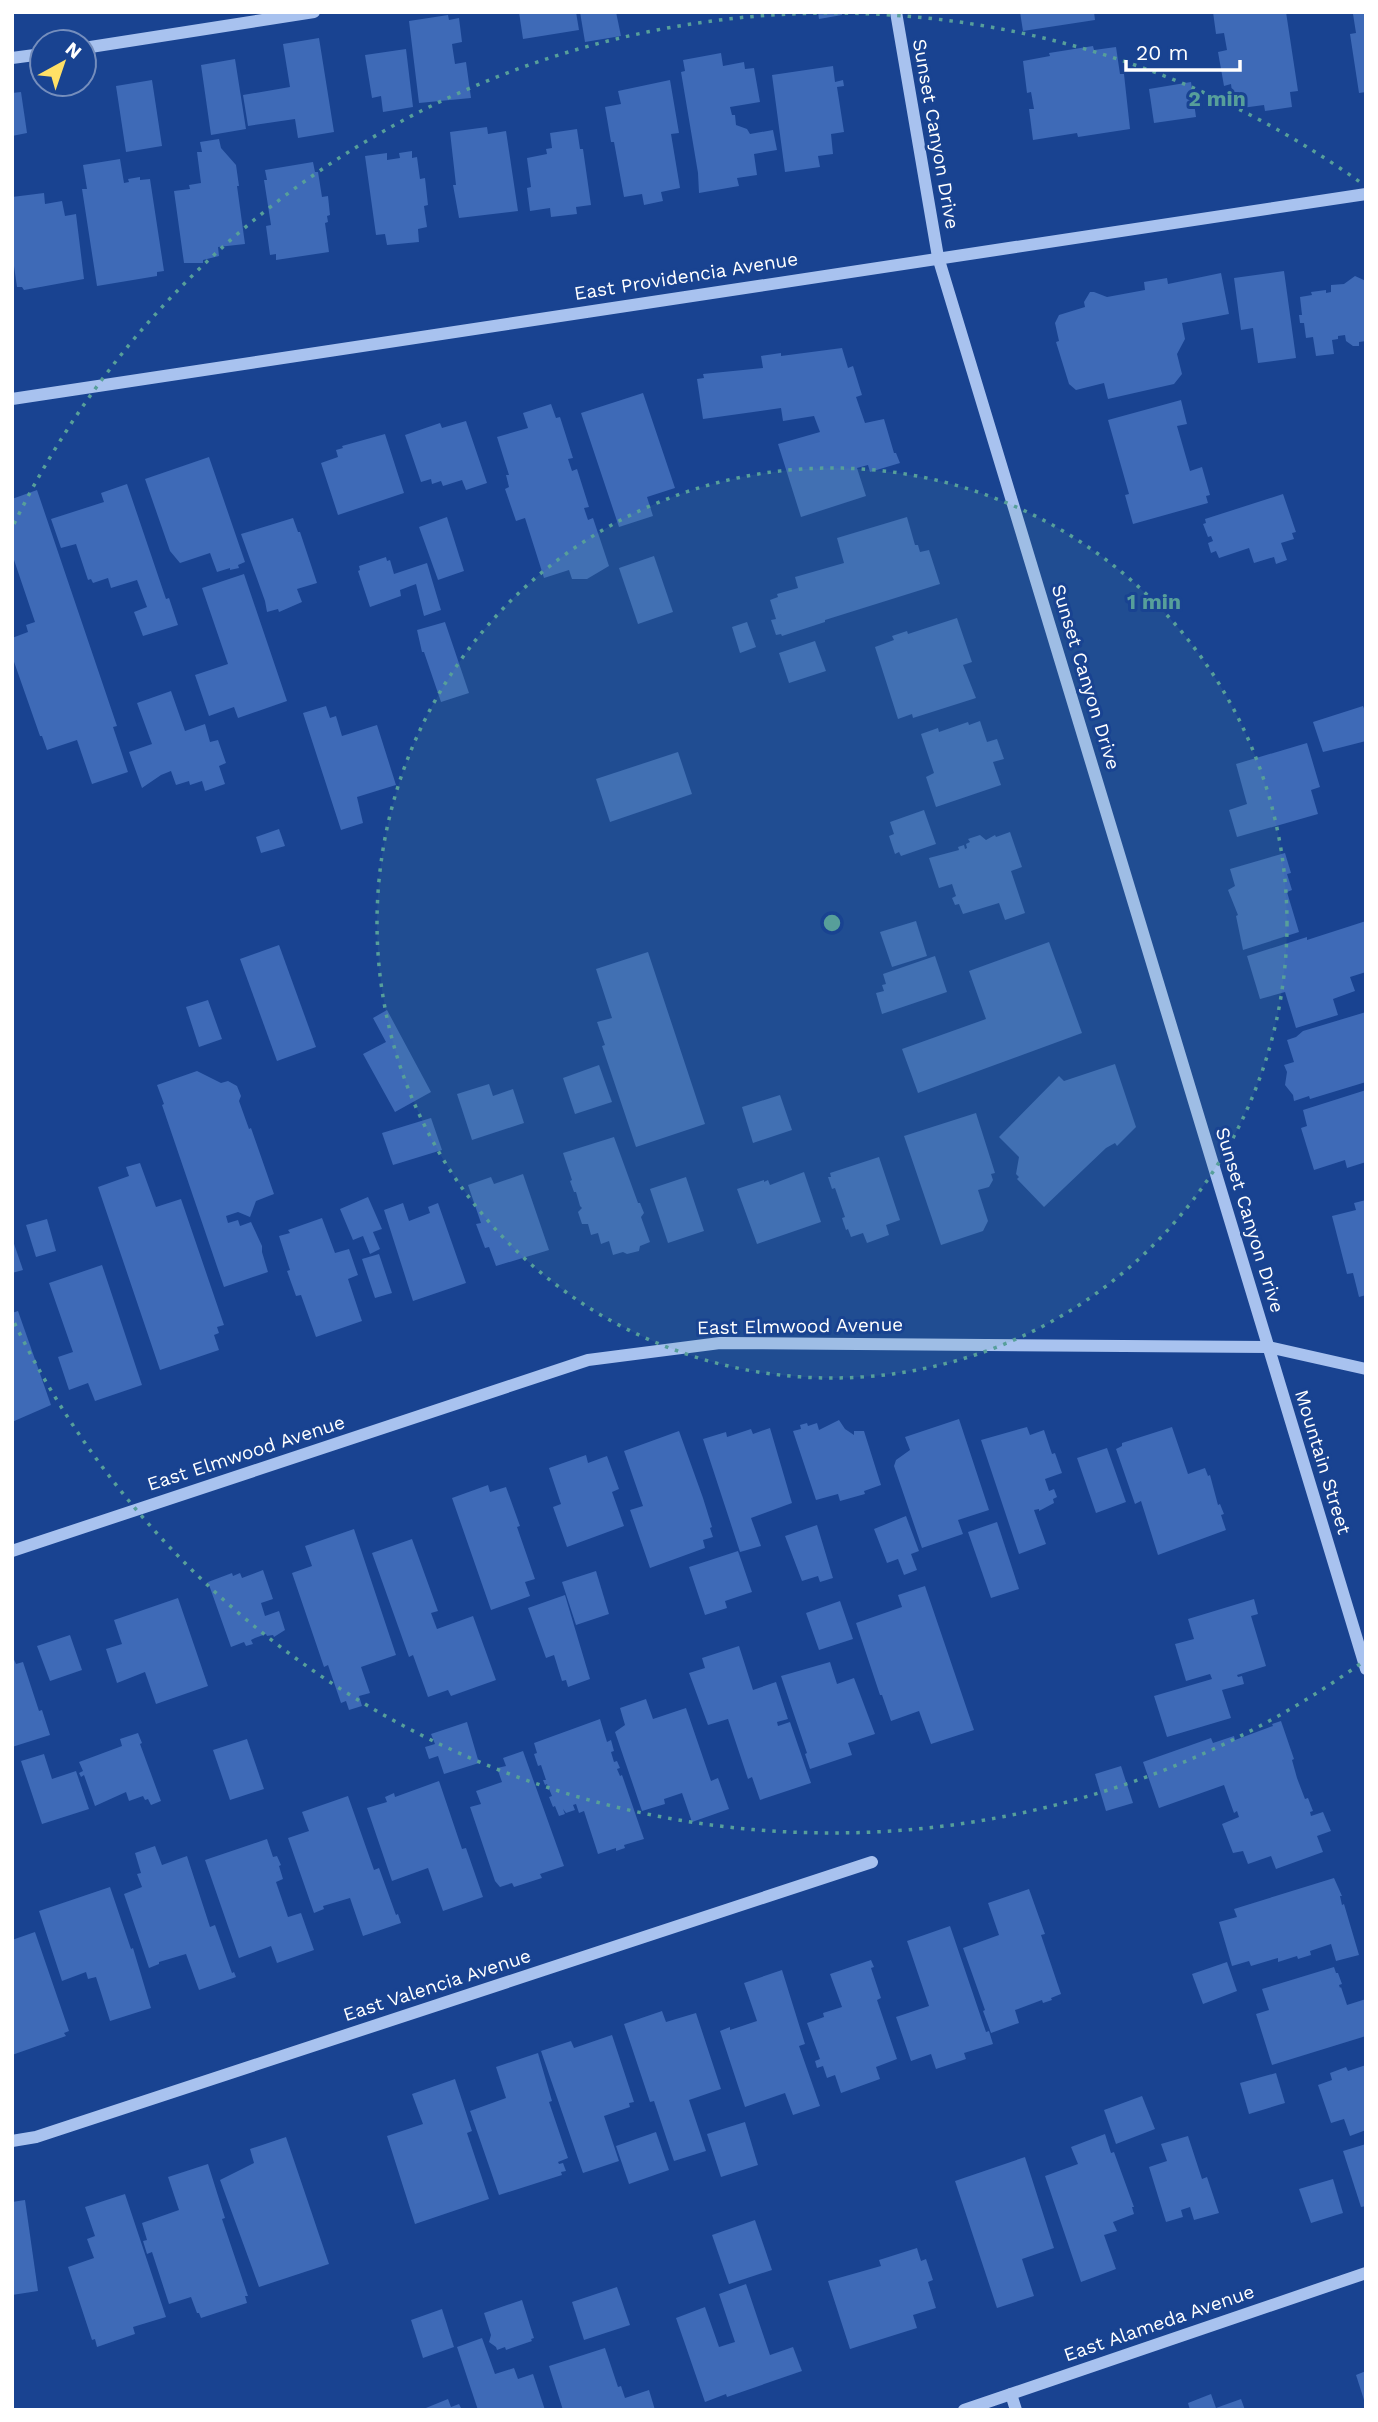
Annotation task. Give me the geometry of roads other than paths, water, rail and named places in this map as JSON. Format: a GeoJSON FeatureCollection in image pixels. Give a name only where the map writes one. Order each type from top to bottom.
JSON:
{"type":"FeatureCollection","features":[{"type":"Feature","properties":{"kind":"street"},"geometry":{"type":"LineString","coordinates":[[98,45],[314,12]]}},
{"type":"Feature","properties":{"kind":"street","name":"Sunset Canyon Drive"},"geometry":{"type":"LineString","coordinates":[[896,12],[938,257],[1268,1347]]}},
{"type":"Feature","properties":{"kind":"street","name":"East Providencia Avenue"},"geometry":{"type":"LineString","coordinates":[[12,398],[1366,194]]}},
{"type":"Feature","properties":{"kind":"street","name":"East Elmwood Avenue"},"geometry":{"type":"LineString","coordinates":[[12,1551],[588,1360],[720,1343],[1268,1347],[1366,1369]]}},
{"type":"Feature","properties":{"kind":"street","name":"Mountain Street"},"geometry":{"type":"LineString","coordinates":[[1268,1347],[1366,1669]]}},
{"type":"Feature","properties":{"kind":"street","name":"East Valencia Avenue"},"geometry":{"type":"LineString","coordinates":[[12,2141],[36,2137],[872,1862]]}},
{"type":"Feature","properties":{"kind":"street","name":"East Alameda Avenue"},"geometry":{"type":"LineString","coordinates":[[964,2410],[1366,2273]]}},
{"type":"Feature","properties":{"kind":"street"},"geometry":{"type":"LineString","coordinates":[[1011,2394],[1016,2410]]}}]}
